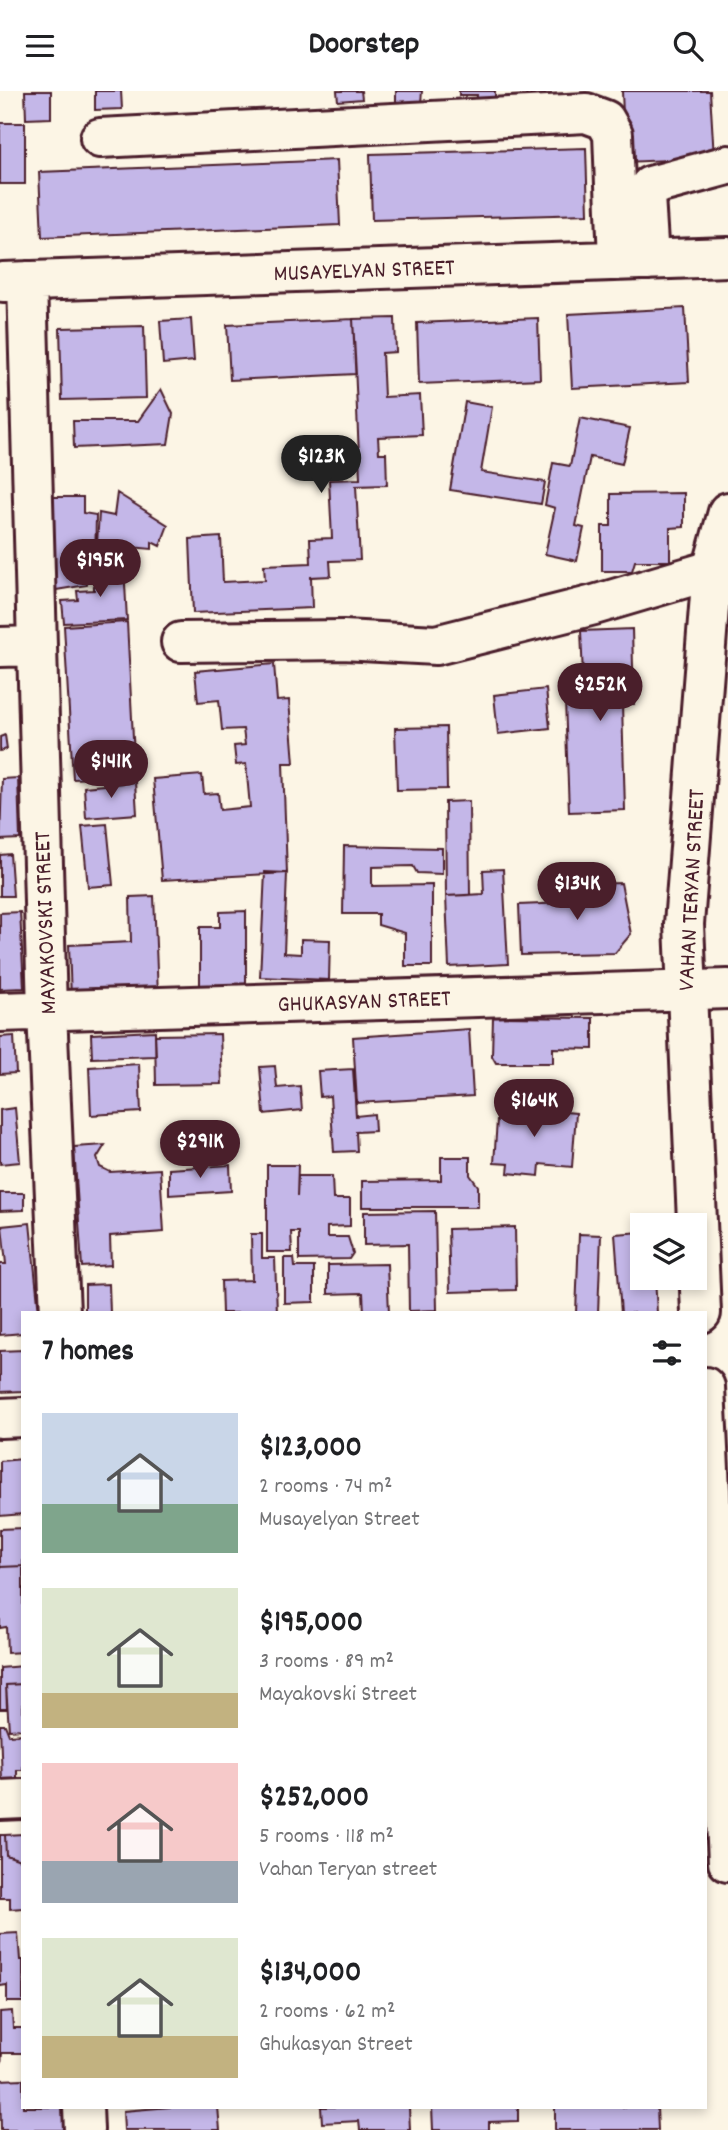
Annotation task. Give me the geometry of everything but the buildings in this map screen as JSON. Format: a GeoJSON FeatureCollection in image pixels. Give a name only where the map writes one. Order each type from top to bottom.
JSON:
{"type":"FeatureCollection","features":[{"type":"Feature","properties":{"kind":"main road"},"geometry":{"type":"LineString","coordinates":[[100,138],[586,113],[605,120],[613,134],[634,260]]}},
{"type":"Feature","properties":{"kind":"main road"},"geometry":{"type":"LineString","coordinates":[[634,260],[645,196],[650,186],[728,165]]}},
{"type":"Feature","properties":{"kind":"main road","name":"MUSAYELYAN STREET"},"geometry":{"type":"LineString","coordinates":[[13,282],[728,257]]}},
{"type":"Feature","properties":{"kind":"main road","name":"MAYAKOVSKI STREET"},"geometry":{"type":"LineString","coordinates":[[13,282],[18,647],[47,1011],[60,1311]]}},
{"type":"Feature","properties":{"kind":"main road","name":"VAHAN TERYAN STREET"},"geometry":{"type":"LineString","coordinates":[[701,1311],[684,924],[712,569],[728,512]]}},
{"type":"Feature","properties":{"kind":"main road"},"geometry":{"type":"LineString","coordinates":[[181,642],[343,640],[436,645],[594,605],[712,569]]}},
{"type":"Feature","properties":{"kind":"main road","name":"GHUKASYAN STREET"},"geometry":{"type":"LineString","coordinates":[[0,1013],[728,989]]}},
{"type":"Feature","properties":{"kind":"main road"},"geometry":{"type":"LineString","coordinates":[[707,1402],[728,1401]]}},
{"type":"Feature","properties":{"kind":"main road"},"geometry":{"type":"LineString","coordinates":[[0,1418],[21,1417]]}},
{"type":"Feature","properties":{"kind":"main road"},"geometry":{"type":"LineString","coordinates":[[707,1431],[719,1775],[728,1862]]}},
{"type":"Feature","properties":{"kind":"main road"},"geometry":{"type":"LineString","coordinates":[[0,1800],[21,1799]]}},
{"type":"Feature","properties":{"kind":"main road"},"geometry":{"type":"LineString","coordinates":[[83,2109],[83,2130]]}}]}
